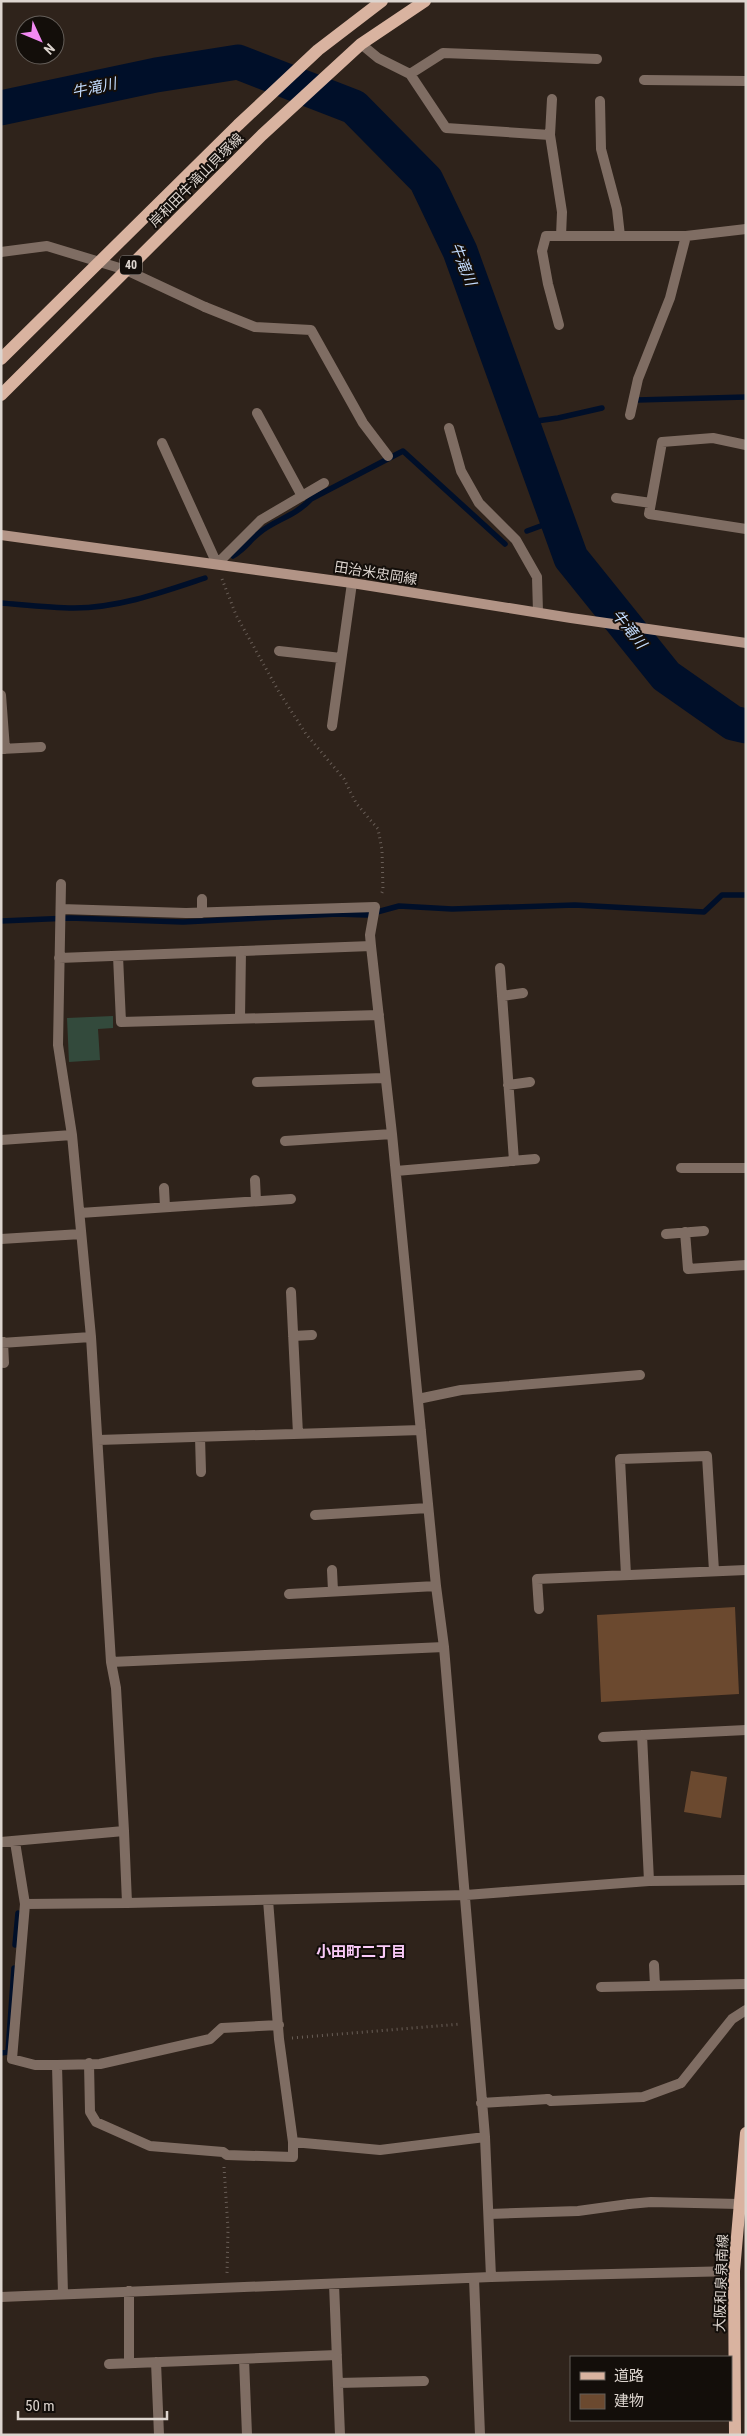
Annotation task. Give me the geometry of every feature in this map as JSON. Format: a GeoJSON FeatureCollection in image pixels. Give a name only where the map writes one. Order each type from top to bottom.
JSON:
{"type":"FeatureCollection","features":[{"type":"Feature","properties":{"kind":"main road","name":"岸和田牛滝山貝塚線"},"geometry":{"type":"LineString","coordinates":[[1,360],[238,126],[318,50],[382,1]]}},
{"type":"Feature","properties":{"kind":"main road","name":"岸和田牛滝山貝塚線"},"geometry":{"type":"LineString","coordinates":[[1,395],[262,135],[361,44],[425,1]]}},
{"type":"Feature","properties":{"kind":"main road","name":"田治米忠岡線"},"geometry":{"type":"LineString","coordinates":[[1,535],[352,583],[571,618],[746,643]]}},
{"type":"Feature","properties":{"kind":"main road","name":"大阪和泉泉南線"},"geometry":{"type":"LineString","coordinates":[[735,2435],[734,2271],[746,2133]]}},
{"type":"Feature","properties":{"kind":"street"},"geometry":{"type":"LineString","coordinates":[[361,44],[378,58],[410,74],[446,128],[550,134]]}},
{"type":"Feature","properties":{"kind":"street"},"geometry":{"type":"LineString","coordinates":[[410,74],[443,53],[597,60]]}},
{"type":"Feature","properties":{"kind":"street"},"geometry":{"type":"LineString","coordinates":[[644,80],[746,81]]}},
{"type":"Feature","properties":{"kind":"street"},"geometry":{"type":"LineString","coordinates":[[552,99],[550,134],[562,212],[562,236]]}},
{"type":"Feature","properties":{"kind":"street"},"geometry":{"type":"LineString","coordinates":[[600,101],[601,149],[617,209],[620,236]]}},
{"type":"Feature","properties":{"kind":"street"},"geometry":{"type":"LineString","coordinates":[[559,324],[548,284],[542,251],[546,236],[686,236],[746,229]]}},
{"type":"Feature","properties":{"kind":"street"},"geometry":{"type":"LineString","coordinates":[[630,414],[638,379],[670,298],[686,236]]}},
{"type":"Feature","properties":{"kind":"street"},"geometry":{"type":"LineString","coordinates":[[1,252],[47,246],[126,270],[205,307],[255,327],[311,330],[363,423],[388,456]]}},
{"type":"Feature","properties":{"kind":"street"},"geometry":{"type":"LineString","coordinates":[[257,413],[302,496]]}},
{"type":"Feature","properties":{"kind":"street"},"geometry":{"type":"LineString","coordinates":[[450,428],[462,471],[479,503],[516,540],[537,577],[538,612]]}},
{"type":"Feature","properties":{"kind":"street"},"geometry":{"type":"LineString","coordinates":[[746,445],[713,438],[662,442],[649,514],[746,529]]}},
{"type":"Feature","properties":{"kind":"street"},"geometry":{"type":"LineString","coordinates":[[162,443],[216,564],[261,520],[324,483]]}},
{"type":"Feature","properties":{"kind":"street"},"geometry":{"type":"LineString","coordinates":[[616,498],[651,503]]}},
{"type":"Feature","properties":{"kind":"street"},"geometry":{"type":"LineString","coordinates":[[332,726],[352,583]]}},
{"type":"Feature","properties":{"kind":"street"},"geometry":{"type":"LineString","coordinates":[[278,651],[342,658]]}},
{"type":"Feature","properties":{"kind":"street"},"geometry":{"type":"LineString","coordinates":[[1,695],[3,749],[41,747]]}},
{"type":"Feature","properties":{"kind":"street"},"geometry":{"type":"LineString","coordinates":[[61,884],[58,1045],[72,1135],[91,1337],[111,1662],[116,1688],[127,1903]]}},
{"type":"Feature","properties":{"kind":"street"},"geometry":{"type":"LineString","coordinates":[[202,899],[202,913]]}},
{"type":"Feature","properties":{"kind":"street"},"geometry":{"type":"LineString","coordinates":[[61,916],[375,911],[371,946],[384,1078],[396,1171],[436,1586],[444,1647],[466,1895],[474,2023],[485,2137],[491,2277]]}},
{"type":"Feature","properties":{"kind":"street"},"geometry":{"type":"LineString","coordinates":[[59,958],[371,946]]}},
{"type":"Feature","properties":{"kind":"street"},"geometry":{"type":"LineString","coordinates":[[240,1018],[241,951]]}},
{"type":"Feature","properties":{"kind":"street"},"geometry":{"type":"LineString","coordinates":[[118,956],[121,1022],[378,1015]]}},
{"type":"Feature","properties":{"kind":"street"},"geometry":{"type":"LineString","coordinates":[[500,968],[514,1161]]}},
{"type":"Feature","properties":{"kind":"street"},"geometry":{"type":"LineString","coordinates":[[502,996],[523,994]]}},
{"type":"Feature","properties":{"kind":"street"},"geometry":{"type":"LineString","coordinates":[[258,1082],[384,1078]]}},
{"type":"Feature","properties":{"kind":"street"},"geometry":{"type":"LineString","coordinates":[[508,1085],[530,1082]]}},
{"type":"Feature","properties":{"kind":"street"},"geometry":{"type":"LineString","coordinates":[[285,1141],[392,1134]]}},
{"type":"Feature","properties":{"kind":"street"},"geometry":{"type":"LineString","coordinates":[[1,1140],[72,1135]]}},
{"type":"Feature","properties":{"kind":"street"},"geometry":{"type":"LineString","coordinates":[[396,1171],[535,1159]]}},
{"type":"Feature","properties":{"kind":"street"},"geometry":{"type":"LineString","coordinates":[[681,1168],[746,1168]]}},
{"type":"Feature","properties":{"kind":"street"},"geometry":{"type":"LineString","coordinates":[[255,1180],[256,1201]]}},
{"type":"Feature","properties":{"kind":"street"},"geometry":{"type":"LineString","coordinates":[[164,1188],[165,1207]]}},
{"type":"Feature","properties":{"kind":"street"},"geometry":{"type":"LineString","coordinates":[[80,1213],[290,1199]]}},
{"type":"Feature","properties":{"kind":"street"},"geometry":{"type":"LineString","coordinates":[[666,1234],[704,1231]]}},
{"type":"Feature","properties":{"kind":"street"},"geometry":{"type":"LineString","coordinates":[[684,1232],[688,1269],[746,1265]]}},
{"type":"Feature","properties":{"kind":"street"},"geometry":{"type":"LineString","coordinates":[[1,1239],[81,1234]]}},
{"type":"Feature","properties":{"kind":"street"},"geometry":{"type":"LineString","coordinates":[[291,1292],[298,1434]]}},
{"type":"Feature","properties":{"kind":"street"},"geometry":{"type":"LineString","coordinates":[[293,1336],[312,1335]]}},
{"type":"Feature","properties":{"kind":"street"},"geometry":{"type":"LineString","coordinates":[[4,1362],[2,1343],[91,1337]]}},
{"type":"Feature","properties":{"kind":"street"},"geometry":{"type":"LineString","coordinates":[[418,1399],[461,1390],[640,1374]]}},
{"type":"Feature","properties":{"kind":"street"},"geometry":{"type":"LineString","coordinates":[[98,1440],[421,1430]]}},
{"type":"Feature","properties":{"kind":"street"},"geometry":{"type":"LineString","coordinates":[[200,1437],[201,1472]]}},
{"type":"Feature","properties":{"kind":"street"},"geometry":{"type":"LineString","coordinates":[[626,1575],[620,1459],[707,1456],[714,1571]]}},
{"type":"Feature","properties":{"kind":"street"},"geometry":{"type":"LineString","coordinates":[[315,1515],[428,1508]]}},
{"type":"Feature","properties":{"kind":"street"},"geometry":{"type":"LineString","coordinates":[[332,1570],[333,1592]]}},
{"type":"Feature","properties":{"kind":"street"},"geometry":{"type":"LineString","coordinates":[[539,1609],[537,1580],[746,1570]]}},
{"type":"Feature","properties":{"kind":"street"},"geometry":{"type":"LineString","coordinates":[[289,1594],[436,1586]]}},
{"type":"Feature","properties":{"kind":"street"},"geometry":{"type":"LineString","coordinates":[[111,1662],[444,1647]]}},
{"type":"Feature","properties":{"kind":"street"},"geometry":{"type":"LineString","coordinates":[[602,1737],[746,1730]]}},
{"type":"Feature","properties":{"kind":"street"},"geometry":{"type":"LineString","coordinates":[[642,1735],[650,1881]]}},
{"type":"Feature","properties":{"kind":"street"},"geometry":{"type":"LineString","coordinates":[[1,1842],[124,1831]]}},
{"type":"Feature","properties":{"kind":"street"},"geometry":{"type":"LineString","coordinates":[[15,1842],[25,1904],[6,2060],[35,2065],[100,2064],[210,2039],[222,2028],[279,2025]]}},
{"type":"Feature","properties":{"kind":"street"},"geometry":{"type":"LineString","coordinates":[[25,1904],[466,1895],[650,1881],[746,1880]]}},
{"type":"Feature","properties":{"kind":"street"},"geometry":{"type":"LineString","coordinates":[[89,2063],[90,2112],[96,2122],[150,2146],[223,2152],[227,2155],[293,2157],[293,2142],[279,2039],[268,1900]]}},
{"type":"Feature","properties":{"kind":"street"},"geometry":{"type":"LineString","coordinates":[[654,1965],[655,1986]]}},
{"type":"Feature","properties":{"kind":"street"},"geometry":{"type":"LineString","coordinates":[[601,1987],[746,1984]]}},
{"type":"Feature","properties":{"kind":"street"},"geometry":{"type":"LineString","coordinates":[[482,2103],[548,2099],[551,2101],[643,2097],[656,2094],[681,2083],[732,2019],[746,2010]]}},
{"type":"Feature","properties":{"kind":"street"},"geometry":{"type":"LineString","coordinates":[[57,2065],[63,2294]]}},
{"type":"Feature","properties":{"kind":"street"},"geometry":{"type":"LineString","coordinates":[[293,2142],[380,2150],[485,2137]]}},
{"type":"Feature","properties":{"kind":"street"},"geometry":{"type":"LineString","coordinates":[[489,2214],[578,2212],[651,2202],[739,2204]]}},
{"type":"Feature","properties":{"kind":"street"},"geometry":{"type":"LineString","coordinates":[[1,2297],[491,2277],[734,2271]]}},
{"type":"Feature","properties":{"kind":"street"},"geometry":{"type":"LineString","coordinates":[[474,2278],[480,2435]]}},
{"type":"Feature","properties":{"kind":"street"},"geometry":{"type":"LineString","coordinates":[[334,2284],[340,2435]]}},
{"type":"Feature","properties":{"kind":"street"},"geometry":{"type":"LineString","coordinates":[[129,2291],[129,2363]]}},
{"type":"Feature","properties":{"kind":"street"},"geometry":{"type":"LineString","coordinates":[[109,2364],[337,2355]]}},
{"type":"Feature","properties":{"kind":"street"},"geometry":{"type":"LineString","coordinates":[[244,2359],[247,2435]]}},
{"type":"Feature","properties":{"kind":"street"},"geometry":{"type":"LineString","coordinates":[[156,2362],[159,2435]]}},
{"type":"Feature","properties":{"kind":"street"},"geometry":{"type":"LineString","coordinates":[[338,2384],[424,2381]]}},
{"type":"Feature","properties":{"kind":"path"},"geometry":{"type":"LineString","coordinates":[[216,564],[236,615],[278,692],[306,734],[344,779],[356,803],[378,829],[382,850],[383,890],[375,911]]}},
{"type":"Feature","properties":{"kind":"path"},"geometry":{"type":"LineString","coordinates":[[279,2039],[474,2023]]}},
{"type":"Feature","properties":{"kind":"path"},"geometry":{"type":"LineString","coordinates":[[223,2152],[228,2229],[226,2288]]}},
{"type":"Feature","properties":{"kind":"green space"},"geometry":{"type":"Polygon","coordinates":[[[113,1016],[113,1028],[98,1029],[100,1060],[69,1062],[67,1018],[113,1016]]]}},
{"type":"Feature","properties":{"kind":"building"},"geometry":{"type":"Polygon","coordinates":[[[735,1607],[739,1694],[601,1702],[597,1615],[735,1607]]]}},
{"type":"Feature","properties":{"kind":"building"},"geometry":{"type":"Polygon","coordinates":[[[691,1771],[727,1777],[721,1818],[684,1812],[691,1771]]]}},
{"type":"Feature","properties":{"kind":"waterway","name":"牛滝川"},"geometry":{"type":"LineString","coordinates":[[1,108],[156,75],[238,62],[354,107],[426,180],[460,251],[571,558],[666,676],[733,723],[746,726]]}},
{"type":"Feature","properties":{"kind":"waterway"},"geometry":{"type":"LineString","coordinates":[[637,400],[746,397]]}},
{"type":"Feature","properties":{"kind":"waterway"},"geometry":{"type":"LineString","coordinates":[[522,423],[558,418],[602,408]]}},
{"type":"Feature","properties":{"kind":"waterway"},"geometry":{"type":"LineString","coordinates":[[233,556],[265,528],[298,510],[311,499],[403,451],[505,544]]}},
{"type":"Feature","properties":{"kind":"waterway"},"geometry":{"type":"LineString","coordinates":[[527,531],[557,520]]}},
{"type":"Feature","properties":{"kind":"waterway"},"geometry":{"type":"LineString","coordinates":[[1,603],[65,608],[108,605],[141,598],[205,578]]}},
{"type":"Feature","properties":{"kind":"waterway"},"geometry":{"type":"LineString","coordinates":[[1,921],[70,918],[183,922],[337,914],[366,915],[399,906],[452,909],[575,905],[704,912],[722,895],[746,895]]}},
{"type":"Feature","properties":{"kind":"waterway"},"geometry":{"type":"LineString","coordinates":[[15,1945],[18,1913]]}},
{"type":"Feature","properties":{"kind":"waterway"},"geometry":{"type":"LineString","coordinates":[[1,2053],[8,2052],[14,1968]]}},
{"type":"Feature","properties":{"kind":"district","name":"小田町二丁目"},"geometry":{"type":"Point","coordinates":[361,1952]}}]}
